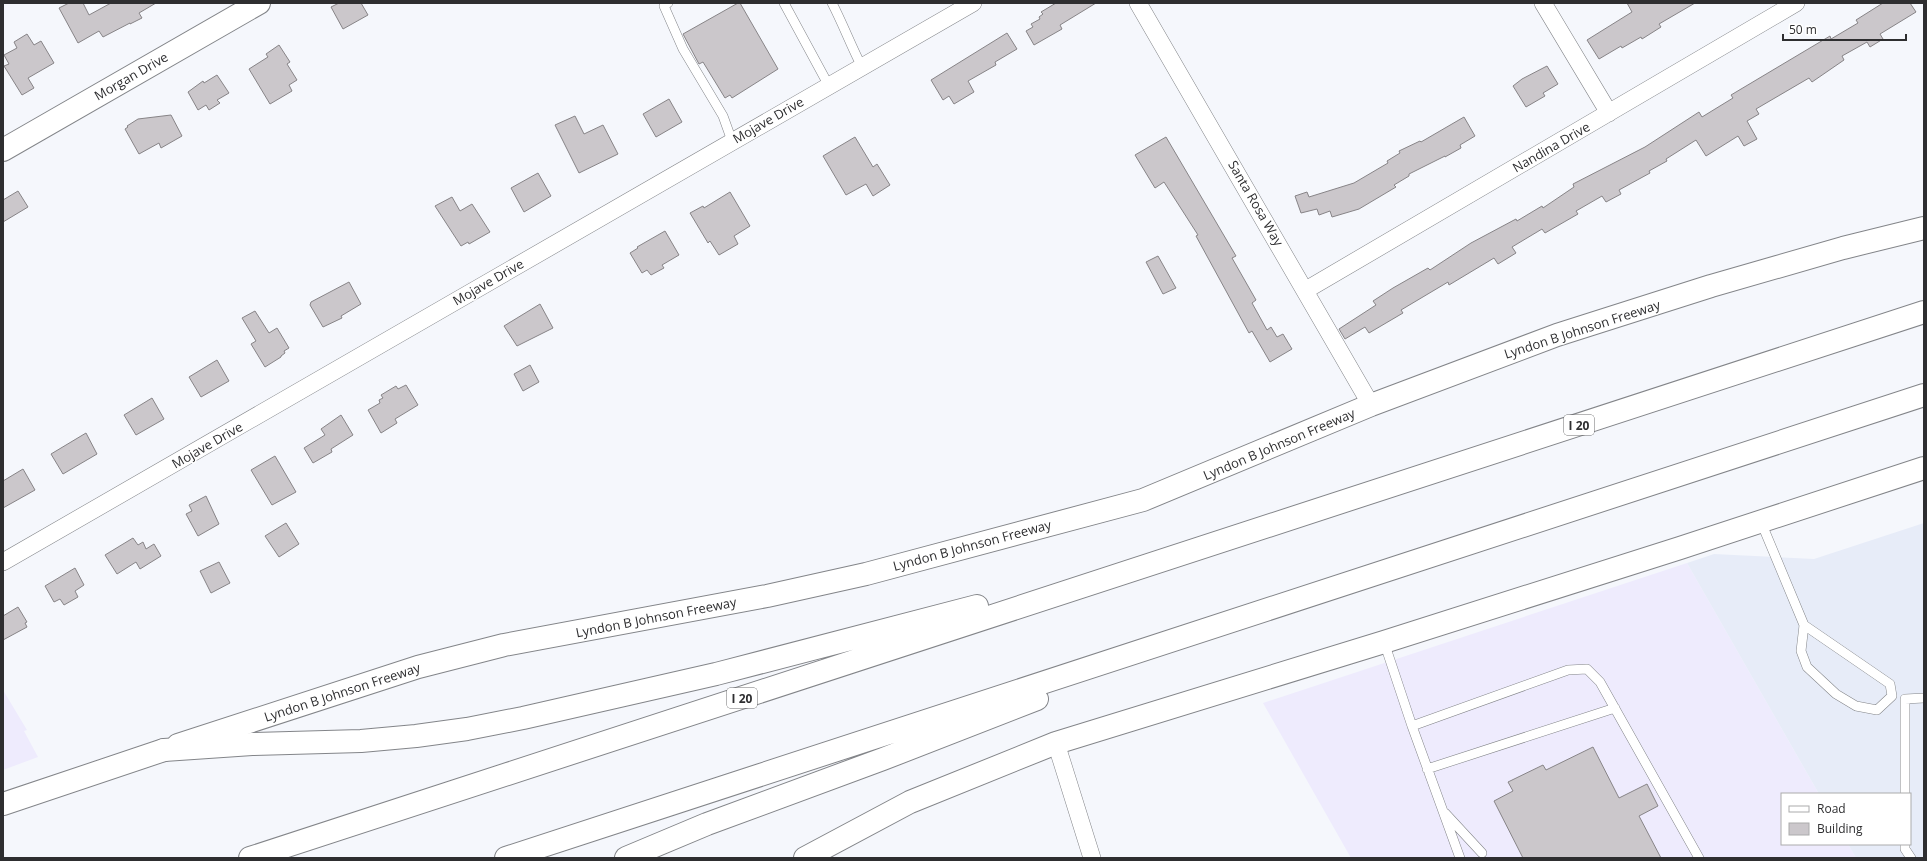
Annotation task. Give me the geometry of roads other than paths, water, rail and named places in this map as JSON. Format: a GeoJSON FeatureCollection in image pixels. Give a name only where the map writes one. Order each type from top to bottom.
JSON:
{"type":"FeatureCollection","features":[{"type":"Feature","properties":{"kind":"main road","name":"Morgan Drive"},"geometry":{"type":"LineString","coordinates":[[3,150],[259,3]]}},
{"type":"Feature","properties":{"kind":"main road","name":"Lyndon B Johnson Freeway"},"geometry":{"type":"LineString","coordinates":[[3,804],[418,667],[504,645],[768,596],[866,574],[1143,500],[1371,405],[1557,335],[1836,250],[1924,228]]}},
{"type":"Feature","properties":{"kind":"main road","name":"I 20"},"geometry":{"type":"LineString","coordinates":[[250,858],[1924,312]]}},
{"type":"Feature","properties":{"kind":"main road"},"geometry":{"type":"LineString","coordinates":[[506,858],[1924,395]]}},
{"type":"Feature","properties":{"kind":"main road"},"geometry":{"type":"LineString","coordinates":[[805,858],[910,802],[1056,743],[1384,642],[1761,522],[1924,468]]}},
{"type":"Feature","properties":{"kind":"main road"},"geometry":{"type":"LineString","coordinates":[[164,750],[252,744],[361,741],[416,736],[523,718],[860,638],[1233,537]]}},
{"type":"Feature","properties":{"kind":"main road"},"geometry":{"type":"LineString","coordinates":[[626,858],[707,824],[883,759],[1255,613]]}},
{"type":"Feature","properties":{"kind":"street","name":"Mojave Drive"},"geometry":{"type":"LineString","coordinates":[[3,562],[972,3]]}},
{"type":"Feature","properties":{"kind":"street","name":"Santa Rosa Way"},"geometry":{"type":"LineString","coordinates":[[1138,3],[1306,290],[1371,405]]}},
{"type":"Feature","properties":{"kind":"street"},"geometry":{"type":"LineString","coordinates":[[1543,3],[1609,113]]}},
{"type":"Feature","properties":{"kind":"street","name":"Nandina Drive"},"geometry":{"type":"LineString","coordinates":[[1306,290],[1796,3]]}},
{"type":"Feature","properties":{"kind":"street"},"geometry":{"type":"LineString","coordinates":[[1056,743],[1092,858]]}},
{"type":"Feature","properties":{"kind":"lane"},"geometry":{"type":"LineString","coordinates":[[784,3],[829,86]]}},
{"type":"Feature","properties":{"kind":"lane"},"geometry":{"type":"LineString","coordinates":[[832,3],[843,25],[850,46],[862,67]]}},
{"type":"Feature","properties":{"kind":"lane"},"geometry":{"type":"LineString","coordinates":[[666,4],[683,49],[723,116],[732,141]]}},
{"type":"Feature","properties":{"kind":"lane"},"geometry":{"type":"LineString","coordinates":[[1761,522],[1804,625],[1802,651],[1807,668],[1836,694],[1856,706],[1877,710],[1892,696]]}},
{"type":"Feature","properties":{"kind":"lane"},"geometry":{"type":"LineString","coordinates":[[1804,625],[1890,684],[1892,696]]}},
{"type":"Feature","properties":{"kind":"lane"},"geometry":{"type":"LineString","coordinates":[[1384,642],[1427,769],[1460,858]]}},
{"type":"Feature","properties":{"kind":"lane"},"geometry":{"type":"LineString","coordinates":[[1412,726],[1568,670],[1587,669],[1600,682],[1698,858]]}},
{"type":"Feature","properties":{"kind":"lane"},"geometry":{"type":"LineString","coordinates":[[1892,696],[1924,698]]}},
{"type":"Feature","properties":{"kind":"lane"},"geometry":{"type":"LineString","coordinates":[[1905,698],[1905,793]]}},
{"type":"Feature","properties":{"kind":"lane"},"geometry":{"type":"LineString","coordinates":[[1427,769],[1615,708]]}},
{"type":"Feature","properties":{"kind":"lane"},"geometry":{"type":"LineString","coordinates":[[1442,809],[1484,856]]}},
{"type":"Feature","properties":{"kind":"lane"},"geometry":{"type":"LineString","coordinates":[[1905,845],[1905,849],[1911,858]]}}]}
